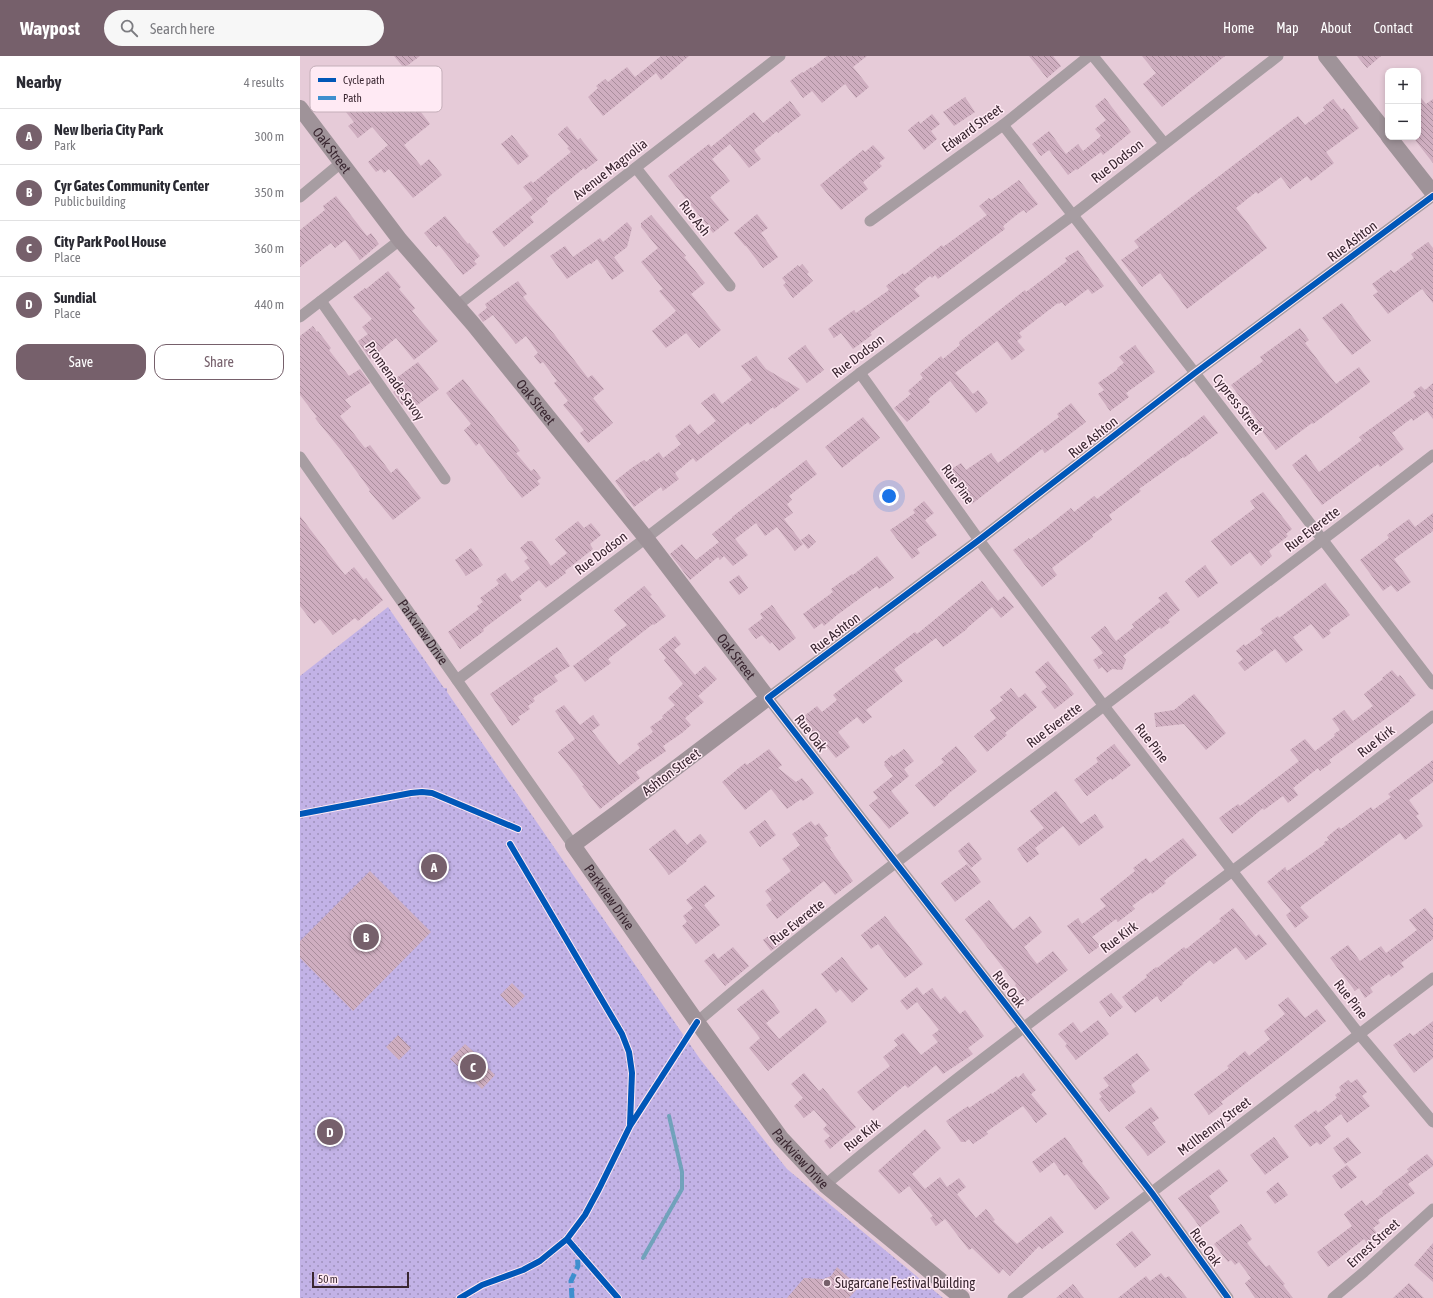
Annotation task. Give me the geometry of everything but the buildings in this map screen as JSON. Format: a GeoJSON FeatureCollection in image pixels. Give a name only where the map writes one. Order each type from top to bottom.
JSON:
{"type":"FeatureCollection","features":[{"type":"Feature","properties":{"kind":"main road"},"geometry":{"type":"LineString","coordinates":[[1326,56],[1385,131]]}},
{"type":"Feature","properties":{"kind":"main road","name":"Oak Street"},"geometry":{"type":"LineString","coordinates":[[300,108],[400,240],[458,305],[646,538],[768,698]]}},
{"type":"Feature","properties":{"kind":"main road"},"geometry":{"type":"LineString","coordinates":[[1392,140],[1433,194]]}},
{"type":"Feature","properties":{"kind":"main road","name":"Ashton Street"},"geometry":{"type":"LineString","coordinates":[[573,844],[768,698]]}},
{"type":"Feature","properties":{"kind":"main road","name":"Parkview Drive"},"geometry":{"type":"LineString","coordinates":[[573,844],[697,1022],[781,1138],[814,1176],[962,1298]]}},
{"type":"Feature","properties":{"kind":"street","name":"Avenue Magnolia"},"geometry":{"type":"LineString","coordinates":[[458,305],[780,56]]}},
{"type":"Feature","properties":{"kind":"street","name":"Edward Street"},"geometry":{"type":"LineString","coordinates":[[870,221],[1003,125],[1089,56]]}},
{"type":"Feature","properties":{"kind":"street"},"geometry":{"type":"LineString","coordinates":[[1094,56],[1164,143]]}},
{"type":"Feature","properties":{"kind":"street","name":"Rue Dodson"},"geometry":{"type":"LineString","coordinates":[[457,680],[646,538],[860,373],[1073,215],[1278,56]]}},
{"type":"Feature","properties":{"kind":"street","name":"Cypress Street"},"geometry":{"type":"LineString","coordinates":[[1003,125],[1196,373],[1433,684]]}},
{"type":"Feature","properties":{"kind":"street"},"geometry":{"type":"LineString","coordinates":[[300,197],[342,162]]}},
{"type":"Feature","properties":{"kind":"street","name":"Rue Ash"},"geometry":{"type":"LineString","coordinates":[[636,168],[730,286]]}},
{"type":"Feature","properties":{"kind":"street","name":"Rue Ashton"},"geometry":{"type":"LineString","coordinates":[[768,698],[979,540],[1196,373],[1433,194]]}},
{"type":"Feature","properties":{"kind":"street"},"geometry":{"type":"LineString","coordinates":[[300,317],[359,270],[400,240]]}},
{"type":"Feature","properties":{"kind":"street","name":"Promenade Savoy"},"geometry":{"type":"LineString","coordinates":[[321,301],[445,479]]}},
{"type":"Feature","properties":{"kind":"street","name":"Rue Pine"},"geometry":{"type":"LineString","coordinates":[[860,373],[979,540],[1104,706],[1359,1034],[1433,1122]]}},
{"type":"Feature","properties":{"kind":"street","name":"Rue Everette"},"geometry":{"type":"LineString","coordinates":[[697,1022],[732,992],[896,863],[1433,455]]}},
{"type":"Feature","properties":{"kind":"street","name":"Parkview Drive"},"geometry":{"type":"LineString","coordinates":[[300,457],[573,844]]}},
{"type":"Feature","properties":{"kind":"street","name":"Rue Oak"},"geometry":{"type":"LineString","coordinates":[[768,698],[1152,1193],[1228,1298]]}},
{"type":"Feature","properties":{"kind":"street","name":"Rue Kirk"},"geometry":{"type":"LineString","coordinates":[[825,1185],[871,1146],[1024,1027],[1233,871],[1433,716]]}},
{"type":"Feature","properties":{"kind":"street","name":"McIlhenny Street"},"geometry":{"type":"LineString","coordinates":[[1013,1298],[1433,978]]}},
{"type":"Feature","properties":{"kind":"street","name":"Ernest Street"},"geometry":{"type":"LineString","coordinates":[[1333,1298],[1433,1209]]}},
{"type":"Feature","properties":{"kind":"shaded area"},"geometry":{"type":"Polygon","coordinates":[[[388,607],[444,688],[447,688],[447,692],[700,1059],[787,1169],[943,1298],[300,1298],[300,676],[388,607]]]}},
{"type":"Feature","properties":{"kind":"waterway"},"geometry":{"type":"LineString","coordinates":[[643,1258],[682,1189],[682,1172],[669,1116]]}},
{"type":"Feature","properties":{"kind":"marked path"},"geometry":{"type":"LineString","coordinates":[[572,1298],[571,1281],[578,1266],[577,1251]]}},
{"type":"Feature","properties":{"kind":"cycle path"},"geometry":{"type":"LineString","coordinates":[[1228,1298],[1152,1193],[768,698],[979,540],[1195,373],[1433,196]]}},
{"type":"Feature","properties":{"kind":"cycle path"},"geometry":{"type":"LineString","coordinates":[[300,814],[422,792],[432,793],[518,829]]}},
{"type":"Feature","properties":{"kind":"cycle path"},"geometry":{"type":"LineString","coordinates":[[510,844],[622,1034],[629,1052],[632,1073],[630,1124]]}},
{"type":"Feature","properties":{"kind":"cycle path"},"geometry":{"type":"LineString","coordinates":[[460,1298],[482,1285],[523,1270],[540,1261],[567,1239],[585,1215],[630,1126],[697,1022]]}},
{"type":"Feature","properties":{"kind":"cycle path"},"geometry":{"type":"LineString","coordinates":[[567,1239],[618,1298]]}},
{"type":"Feature","properties":{"kind":"place","name":"New Iberia City Park"},"geometry":{"type":"Point","coordinates":[434,867]}},
{"type":"Feature","properties":{"kind":"place","name":"Cyr Gates Community Center"},"geometry":{"type":"Point","coordinates":[366,937]}},
{"type":"Feature","properties":{"kind":"place","name":"City Park Pool House"},"geometry":{"type":"Point","coordinates":[473,1067]}},
{"type":"Feature","properties":{"kind":"place","name":"Sundial"},"geometry":{"type":"Point","coordinates":[330,1132]}},
{"type":"Feature","properties":{"kind":"place","name":"Sugarcane Festival Building"},"geometry":{"type":"Point","coordinates":[827,1283]}}]}
